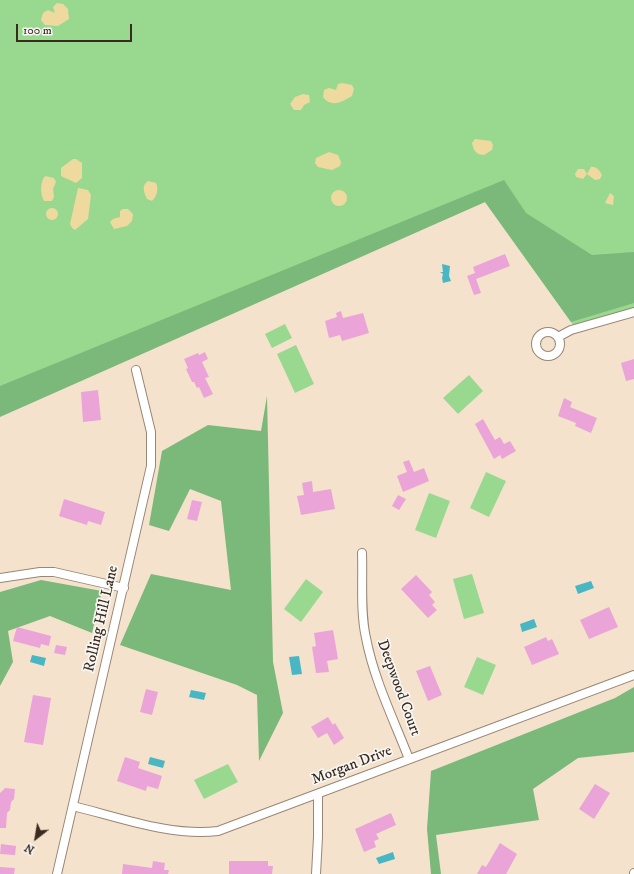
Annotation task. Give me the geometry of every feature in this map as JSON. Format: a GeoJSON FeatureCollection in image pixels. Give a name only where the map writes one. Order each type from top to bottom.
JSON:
{"type":"FeatureCollection","features":[{"type":"Feature","properties":{"kind":"street"},"geometry":{"type":"LineString","coordinates":[[558,337],[571,330],[634,312]]}},
{"type":"Feature","properties":{"kind":"street","name":"Rolling Hill Lane"},"geometry":{"type":"LineString","coordinates":[[57,874],[151,466],[151,432],[136,370]]}},
{"type":"Feature","properties":{"kind":"street","name":"Deepwood Court"},"geometry":{"type":"LineString","coordinates":[[362,552],[363,611],[366,637],[373,665],[409,759]]}},
{"type":"Feature","properties":{"kind":"street"},"geometry":{"type":"LineString","coordinates":[[0,578],[40,572],[54,572],[124,588]]}},
{"type":"Feature","properties":{"kind":"street","name":"Morgan Drive"},"geometry":{"type":"LineString","coordinates":[[73,806],[160,827],[202,833],[218,831],[634,674]]}},
{"type":"Feature","properties":{"kind":"street"},"geometry":{"type":"LineString","coordinates":[[316,874],[318,794]]}},
{"type":"Feature","properties":{"kind":"green space"},"geometry":{"type":"Polygon","coordinates":[[[0,0],[634,0],[634,312],[576,329],[485,202],[0,412],[0,0]]]}},
{"type":"Feature","properties":{"kind":"green space"},"geometry":{"type":"Polygon","coordinates":[[[504,180],[526,213],[592,255],[634,252],[634,303],[571,322],[485,202],[0,417],[0,386],[504,180]]]}},
{"type":"Feature","properties":{"kind":"green space"},"geometry":{"type":"Polygon","coordinates":[[[285,324],[292,338],[272,348],[265,334],[285,324]]]}},
{"type":"Feature","properties":{"kind":"green space"},"geometry":{"type":"Polygon","coordinates":[[[296,345],[314,384],[295,393],[277,354],[296,345]]]}},
{"type":"Feature","properties":{"kind":"green space"},"geometry":{"type":"Polygon","coordinates":[[[469,375],[483,391],[458,414],[443,398],[469,375]]]}},
{"type":"Feature","properties":{"kind":"green space"},"geometry":{"type":"Polygon","coordinates":[[[267,396],[273,662],[283,713],[259,761],[257,695],[237,685],[120,645],[151,574],[231,590],[221,501],[190,489],[169,531],[149,525],[162,451],[208,425],[261,431],[267,396]]]}},
{"type":"Feature","properties":{"kind":"green space"},"geometry":{"type":"Polygon","coordinates":[[[486,472],[506,481],[489,517],[470,508],[486,472]]]}},
{"type":"Feature","properties":{"kind":"green space"},"geometry":{"type":"Polygon","coordinates":[[[429,493],[450,501],[436,538],[415,530],[429,493]]]}},
{"type":"Feature","properties":{"kind":"green space"},"geometry":{"type":"Polygon","coordinates":[[[472,574],[484,613],[464,619],[453,579],[472,574]]]}},
{"type":"Feature","properties":{"kind":"green space"},"geometry":{"type":"Polygon","coordinates":[[[306,579],[323,592],[301,622],[284,609],[306,579]]]}},
{"type":"Feature","properties":{"kind":"green space"},"geometry":{"type":"Polygon","coordinates":[[[41,580],[102,591],[92,633],[50,616],[8,631],[13,662],[0,686],[0,592],[41,580]]]}},
{"type":"Feature","properties":{"kind":"green space"},"geometry":{"type":"Polygon","coordinates":[[[477,657],[496,665],[483,695],[464,687],[477,657]]]}},
{"type":"Feature","properties":{"kind":"green space"},"geometry":{"type":"Polygon","coordinates":[[[634,687],[634,752],[578,758],[533,789],[539,820],[436,835],[441,874],[431,874],[427,829],[431,771],[615,698],[634,687]]]}},
{"type":"Feature","properties":{"kind":"green space"},"geometry":{"type":"Polygon","coordinates":[[[228,764],[238,782],[204,799],[194,780],[228,764]]]}},
{"type":"Feature","properties":{"kind":"sand"},"geometry":{"type":"Polygon","coordinates":[[[57,3],[63,4],[68,9],[69,19],[58,26],[45,25],[41,20],[43,13],[48,10],[55,13],[53,7],[57,3]]]}},
{"type":"Feature","properties":{"kind":"sand"},"geometry":{"type":"Polygon","coordinates":[[[342,83],[352,85],[354,89],[352,96],[337,103],[330,102],[323,97],[324,90],[329,88],[336,90],[338,84],[342,83]]]}},
{"type":"Feature","properties":{"kind":"sand"},"geometry":{"type":"Polygon","coordinates":[[[303,94],[309,95],[310,102],[304,105],[301,110],[294,110],[290,104],[295,97],[303,94]]]}},
{"type":"Feature","properties":{"kind":"sand"},"geometry":{"type":"Polygon","coordinates":[[[475,139],[491,141],[493,145],[492,150],[484,155],[478,154],[474,150],[472,143],[475,139]]]}},
{"type":"Feature","properties":{"kind":"sand"},"geometry":{"type":"Polygon","coordinates":[[[329,152],[338,155],[341,162],[340,166],[332,170],[318,167],[315,163],[316,158],[329,152]]]}},
{"type":"Feature","properties":{"kind":"sand"},"geometry":{"type":"Polygon","coordinates":[[[73,159],[76,159],[82,163],[82,178],[76,183],[61,176],[61,168],[73,159]]]}},
{"type":"Feature","properties":{"kind":"sand"},"geometry":{"type":"Polygon","coordinates":[[[591,167],[595,167],[602,175],[600,179],[595,180],[587,174],[591,167]]]}},
{"type":"Feature","properties":{"kind":"sand"},"geometry":{"type":"Polygon","coordinates":[[[578,169],[584,169],[587,174],[583,179],[576,177],[575,174],[578,169]]]}},
{"type":"Feature","properties":{"kind":"sand"},"geometry":{"type":"Polygon","coordinates":[[[45,176],[54,178],[56,182],[53,189],[54,197],[52,201],[44,201],[42,195],[41,185],[45,176]]]}},
{"type":"Feature","properties":{"kind":"sand"},"geometry":{"type":"Polygon","coordinates":[[[148,181],[156,183],[157,185],[157,192],[152,201],[147,199],[144,192],[144,185],[148,181]]]}},
{"type":"Feature","properties":{"kind":"sand"},"geometry":{"type":"Polygon","coordinates":[[[78,188],[88,190],[91,195],[88,219],[75,230],[70,224],[78,188]]]}},
{"type":"Feature","properties":{"kind":"sand"},"geometry":{"type":"Polygon","coordinates":[[[339,190],[346,195],[347,198],[342,205],[339,206],[332,201],[331,198],[336,191],[339,190]]]}},
{"type":"Feature","properties":{"kind":"sand"},"geometry":{"type":"Polygon","coordinates":[[[610,193],[614,196],[613,205],[605,203],[610,193]]]}},
{"type":"Feature","properties":{"kind":"sand"},"geometry":{"type":"Polygon","coordinates":[[[50,208],[54,208],[58,214],[54,220],[50,220],[46,216],[46,212],[50,208]]]}},
{"type":"Feature","properties":{"kind":"sand"},"geometry":{"type":"Polygon","coordinates":[[[123,209],[128,209],[133,214],[132,221],[127,226],[114,229],[110,222],[113,219],[120,217],[120,211],[123,209]]]}},
{"type":"Feature","properties":{"kind":"water"},"geometry":{"type":"Polygon","coordinates":[[[442,264],[450,266],[449,276],[451,281],[443,283],[443,274],[440,272],[443,272],[442,264]]]}},
{"type":"Feature","properties":{"kind":"water"},"geometry":{"type":"Polygon","coordinates":[[[591,581],[594,588],[578,594],[575,586],[591,581]]]}},
{"type":"Feature","properties":{"kind":"water"},"geometry":{"type":"Polygon","coordinates":[[[534,619],[537,627],[522,632],[520,624],[534,619]]]}},
{"type":"Feature","properties":{"kind":"water"},"geometry":{"type":"Polygon","coordinates":[[[32,655],[46,658],[44,666],[30,662],[32,655]]]}},
{"type":"Feature","properties":{"kind":"water"},"geometry":{"type":"Polygon","coordinates":[[[299,656],[302,674],[292,675],[289,657],[299,656]]]}},
{"type":"Feature","properties":{"kind":"water"},"geometry":{"type":"Polygon","coordinates":[[[191,690],[206,693],[204,700],[189,697],[191,690]]]}},
{"type":"Feature","properties":{"kind":"water"},"geometry":{"type":"Polygon","coordinates":[[[150,757],[165,761],[163,768],[148,764],[150,757]]]}},
{"type":"Feature","properties":{"kind":"water"},"geometry":{"type":"Polygon","coordinates":[[[393,852],[395,859],[379,864],[376,858],[393,852]]]}},
{"type":"Feature","properties":{"kind":"building"},"geometry":{"type":"Polygon","coordinates":[[[505,254],[510,266],[476,279],[481,293],[474,295],[467,276],[475,273],[473,267],[505,254]]]}},
{"type":"Feature","properties":{"kind":"building"},"geometry":{"type":"Polygon","coordinates":[[[341,311],[343,318],[363,313],[369,333],[342,341],[340,335],[329,338],[325,321],[337,317],[336,313],[341,311]]]}},
{"type":"Feature","properties":{"kind":"building"},"geometry":{"type":"Polygon","coordinates":[[[205,352],[208,359],[202,362],[209,377],[205,378],[213,394],[204,398],[199,387],[197,388],[194,382],[192,382],[186,369],[188,368],[184,359],[198,353],[199,355],[205,352]]]}},
{"type":"Feature","properties":{"kind":"building"},"geometry":{"type":"Polygon","coordinates":[[[634,359],[634,379],[626,381],[621,363],[634,359]]]}},
{"type":"Feature","properties":{"kind":"building"},"geometry":{"type":"Polygon","coordinates":[[[98,390],[101,420],[83,422],[81,392],[98,390]]]}},
{"type":"Feature","properties":{"kind":"building"},"geometry":{"type":"Polygon","coordinates":[[[564,398],[572,402],[570,407],[597,418],[591,433],[575,426],[576,423],[558,416],[564,398]]]}},
{"type":"Feature","properties":{"kind":"building"},"geometry":{"type":"Polygon","coordinates":[[[483,419],[495,440],[500,437],[504,444],[510,441],[516,451],[502,459],[500,455],[494,459],[475,424],[483,419]]]}},
{"type":"Feature","properties":{"kind":"building"},"geometry":{"type":"Polygon","coordinates":[[[409,460],[414,472],[424,468],[429,481],[403,492],[397,476],[407,472],[403,462],[409,460]]]}},
{"type":"Feature","properties":{"kind":"building"},"geometry":{"type":"Polygon","coordinates":[[[312,481],[313,492],[331,489],[335,509],[301,515],[297,496],[304,495],[302,483],[312,481]]]}},
{"type":"Feature","properties":{"kind":"building"},"geometry":{"type":"Polygon","coordinates":[[[398,495],[406,499],[399,510],[392,506],[398,495]]]}},
{"type":"Feature","properties":{"kind":"building"},"geometry":{"type":"Polygon","coordinates":[[[64,499],[105,512],[101,525],[88,521],[87,525],[59,516],[64,499]]]}},
{"type":"Feature","properties":{"kind":"building"},"geometry":{"type":"Polygon","coordinates":[[[192,500],[202,502],[197,521],[187,519],[192,500]]]}},
{"type":"Feature","properties":{"kind":"building"},"geometry":{"type":"Polygon","coordinates":[[[416,575],[432,592],[429,595],[435,602],[432,605],[437,610],[428,618],[401,589],[416,575]]]}},
{"type":"Feature","properties":{"kind":"building"},"geometry":{"type":"Polygon","coordinates":[[[609,607],[618,627],[589,639],[580,620],[609,607]]]}},
{"type":"Feature","properties":{"kind":"building"},"geometry":{"type":"Polygon","coordinates":[[[17,627],[51,636],[49,646],[41,644],[40,648],[13,641],[17,627]]]}},
{"type":"Feature","properties":{"kind":"building"},"geometry":{"type":"Polygon","coordinates":[[[333,630],[338,659],[327,661],[329,672],[316,673],[312,647],[316,646],[314,633],[333,630]]]}},
{"type":"Feature","properties":{"kind":"building"},"geometry":{"type":"Polygon","coordinates":[[[546,637],[548,641],[552,639],[559,654],[532,665],[524,647],[546,637]]]}},
{"type":"Feature","properties":{"kind":"building"},"geometry":{"type":"Polygon","coordinates":[[[56,645],[67,647],[65,655],[54,653],[56,645]]]}},
{"type":"Feature","properties":{"kind":"building"},"geometry":{"type":"Polygon","coordinates":[[[430,666],[442,695],[428,701],[416,671],[430,666]]]}},
{"type":"Feature","properties":{"kind":"building"},"geometry":{"type":"Polygon","coordinates":[[[146,689],[158,692],[152,715],[140,712],[146,689]]]}},
{"type":"Feature","properties":{"kind":"building"},"geometry":{"type":"Polygon","coordinates":[[[33,695],[51,698],[43,745],[24,742],[33,695]]]}},
{"type":"Feature","properties":{"kind":"building"},"geometry":{"type":"Polygon","coordinates":[[[328,717],[333,725],[335,723],[344,738],[334,745],[327,733],[318,738],[311,727],[328,717]]]}},
{"type":"Feature","properties":{"kind":"building"},"geometry":{"type":"Polygon","coordinates":[[[125,757],[140,762],[138,768],[162,776],[158,789],[147,786],[146,791],[117,781],[125,757]]]}},
{"type":"Feature","properties":{"kind":"building"},"geometry":{"type":"Polygon","coordinates":[[[595,784],[610,793],[594,819],[579,809],[595,784]]]}},
{"type":"Feature","properties":{"kind":"building"},"geometry":{"type":"Polygon","coordinates":[[[5,788],[15,789],[14,799],[11,802],[10,810],[7,813],[6,828],[0,828],[0,793],[5,788]]]}},
{"type":"Feature","properties":{"kind":"building"},"geometry":{"type":"Polygon","coordinates":[[[391,813],[396,825],[376,834],[379,839],[374,841],[376,847],[364,852],[355,829],[391,813]]]}},
{"type":"Feature","properties":{"kind":"building"},"geometry":{"type":"Polygon","coordinates":[[[500,843],[517,854],[506,874],[477,874],[482,865],[486,867],[500,843]]]}},
{"type":"Feature","properties":{"kind":"building"},"geometry":{"type":"Polygon","coordinates":[[[1,844],[16,846],[15,855],[0,854],[1,844]]]}},
{"type":"Feature","properties":{"kind":"building"},"geometry":{"type":"Polygon","coordinates":[[[153,861],[165,863],[164,870],[169,870],[168,874],[122,874],[123,864],[152,868],[153,861]]]}},
{"type":"Feature","properties":{"kind":"building"},"geometry":{"type":"Polygon","coordinates":[[[229,861],[268,861],[268,866],[273,866],[272,874],[229,874],[229,861]]]}},
{"type":"Feature","properties":{"kind":"building"},"geometry":{"type":"Polygon","coordinates":[[[0,867],[15,868],[14,874],[0,874],[0,867]]]}}]}
